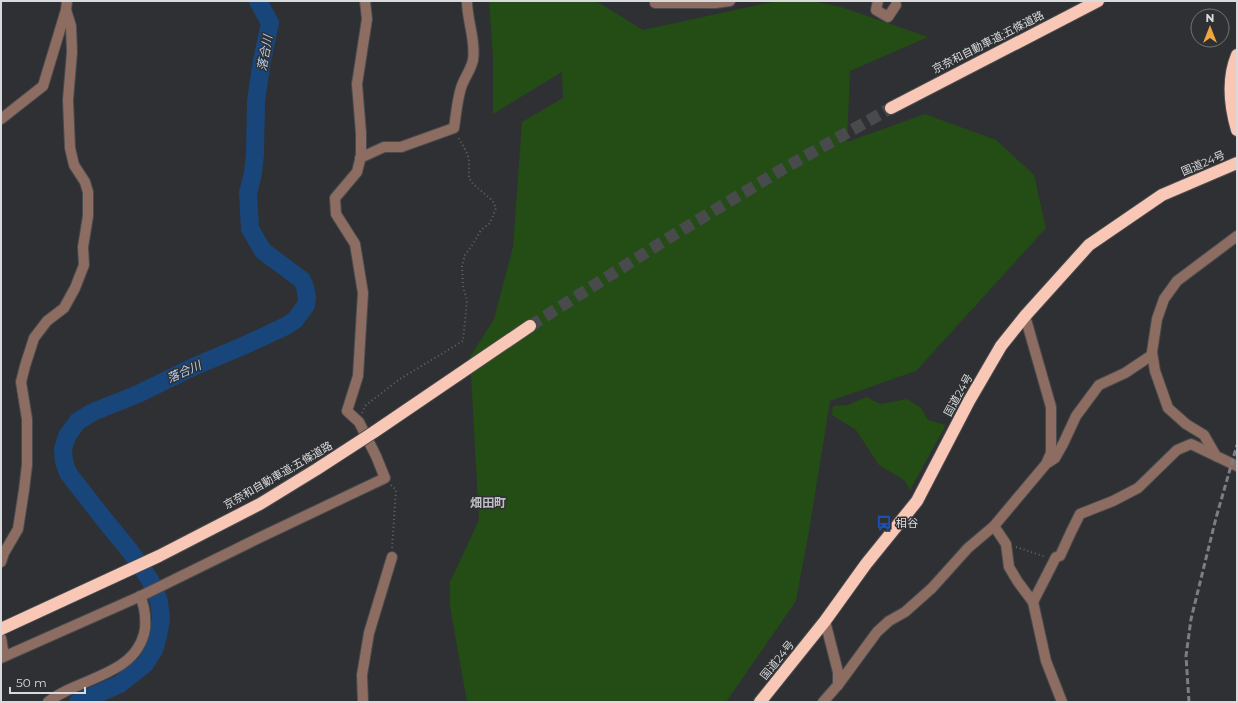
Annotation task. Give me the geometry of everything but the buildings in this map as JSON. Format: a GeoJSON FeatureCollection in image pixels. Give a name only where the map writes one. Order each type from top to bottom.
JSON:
{"type":"FeatureCollection","features":[{"type":"Feature","properties":{"kind":"highway","name":"京奈和自動車道;五條道路"},"geometry":{"type":"LineString","coordinates":[[891,108],[1098,1]]}},
{"type":"Feature","properties":{"kind":"highway"},"geometry":{"type":"LineString","coordinates":[[1237,55],[1233,68],[1230,90],[1231,105],[1237,130]]}},
{"type":"Feature","properties":{"kind":"highway","name":"国道24号"},"geometry":{"type":"LineString","coordinates":[[760,702],[825,621],[866,564],[917,500],[969,401],[1001,346],[1025,316],[1089,245],[1162,195],[1237,163]]}},
{"type":"Feature","properties":{"kind":"highway","name":"京奈和自動車道;五條道路"},"geometry":{"type":"LineString","coordinates":[[1,628],[159,556],[260,504],[374,432],[530,326]]}},
{"type":"Feature","properties":{"kind":"street"},"geometry":{"type":"LineString","coordinates":[[1,638],[3,657],[142,595],[385,478],[359,422],[347,412],[358,376],[363,294],[355,244],[336,214],[335,198],[357,172],[360,158],[361,133],[357,84],[367,19],[365,1]]}},
{"type":"Feature","properties":{"kind":"street"},"geometry":{"type":"LineString","coordinates":[[360,158],[384,146],[401,147],[454,128],[456,109],[461,87],[470,72],[473,59],[474,44],[467,1]]}},
{"type":"Feature","properties":{"kind":"street"},"geometry":{"type":"LineString","coordinates":[[655,3],[715,3],[730,1]]}},
{"type":"Feature","properties":{"kind":"street"},"geometry":{"type":"LineString","coordinates":[[878,1],[876,10],[888,17],[896,5]]}},
{"type":"Feature","properties":{"kind":"street"},"geometry":{"type":"LineString","coordinates":[[1,119],[43,86],[66,6]]}},
{"type":"Feature","properties":{"kind":"street"},"geometry":{"type":"LineString","coordinates":[[1,562],[4,553],[18,530],[25,484],[27,465],[27,419],[21,382],[25,366],[34,338],[47,321],[64,308],[75,288],[84,265],[83,247],[88,216],[88,192],[85,182],[74,166],[70,148],[68,100],[72,52],[71,26],[66,6]]}},
{"type":"Feature","properties":{"kind":"street"},"geometry":{"type":"LineString","coordinates":[[1216,456],[1204,435],[1186,424],[1168,408],[1155,371],[1152,352],[1157,319],[1164,299],[1177,281],[1237,236]]}},
{"type":"Feature","properties":{"kind":"street"},"geometry":{"type":"LineString","coordinates":[[823,702],[838,685],[876,632],[889,621],[905,612],[932,588],[968,548],[994,526],[1046,464],[1051,453],[1051,407],[1025,316]]}},
{"type":"Feature","properties":{"kind":"street"},"geometry":{"type":"LineString","coordinates":[[1046,464],[1055,458],[1076,416],[1099,385],[1125,373],[1152,355]]}},
{"type":"Feature","properties":{"kind":"street"},"geometry":{"type":"LineString","coordinates":[[1033,602],[1056,557],[1060,556],[1070,532],[1080,514],[1113,501],[1138,488],[1177,450],[1191,444],[1237,466]]}},
{"type":"Feature","properties":{"kind":"street"},"geometry":{"type":"LineString","coordinates":[[994,526],[1006,544],[1009,568],[1033,602],[1046,661],[1062,702]]}},
{"type":"Feature","properties":{"kind":"street"},"geometry":{"type":"LineString","coordinates":[[363,702],[362,676],[368,633],[392,557]]}},
{"type":"Feature","properties":{"kind":"street"},"geometry":{"type":"LineString","coordinates":[[48,702],[71,688],[100,677],[122,665],[134,655],[143,638],[146,620],[142,595]]}},
{"type":"Feature","properties":{"kind":"street"},"geometry":{"type":"LineString","coordinates":[[825,621],[838,672],[838,685]]}},
{"type":"Feature","properties":{"kind":"path"},"geometry":{"type":"LineString","coordinates":[[359,422],[366,405],[400,379],[463,340],[467,301],[463,286],[462,266],[465,255],[481,230],[489,224],[494,216],[496,208],[492,200],[472,184],[469,178],[469,159],[454,128]]}},
{"type":"Feature","properties":{"kind":"path"},"geometry":{"type":"LineString","coordinates":[[385,478],[396,490],[392,557]]}},
{"type":"Feature","properties":{"kind":"path"},"geometry":{"type":"LineString","coordinates":[[1006,544],[1055,560]]}},
{"type":"Feature","properties":{"kind":"green space"},"geometry":{"type":"Polygon","coordinates":[[[489,1],[596,1],[643,30],[777,1],[812,1],[841,7],[928,37],[850,71],[847,142],[925,114],[996,140],[1034,175],[1046,228],[916,371],[830,401],[796,601],[726,702],[467,702],[450,606],[450,582],[479,520],[470,357],[494,319],[513,247],[522,122],[563,98],[562,72],[493,114],[493,57],[489,1]]]}},
{"type":"Feature","properties":{"kind":"green space"},"geometry":{"type":"Polygon","coordinates":[[[866,397],[881,404],[907,399],[921,408],[928,420],[946,425],[910,490],[904,480],[879,465],[856,430],[832,415],[833,406],[848,405],[866,397]]]}},
{"type":"Feature","properties":{"kind":"waterway","name":"落合川"},"geometry":{"type":"LineString","coordinates":[[78,702],[120,684],[145,664],[154,650],[161,619],[159,601],[150,580],[130,551],[68,473],[64,461],[63,449],[67,436],[78,421],[93,412],[138,394],[193,367],[286,326],[295,320],[306,305],[307,297],[302,280],[263,251],[250,229],[248,193],[253,173],[255,154],[256,101],[262,60],[270,23],[258,1]]}},
{"type":"Feature","properties":{"kind":"tunnel"},"geometry":{"type":"LineString","coordinates":[[530,326],[667,239],[781,170],[891,108]]}},
{"type":"Feature","properties":{"kind":"railway"},"geometry":{"type":"LineString","coordinates":[[1189,702],[1186,656],[1191,619],[1216,518],[1237,445]]}},
{"type":"Feature","properties":{"kind":"place","name":"相谷"},"geometry":{"type":"Point","coordinates":[884,523]}},
{"type":"Feature","properties":{"kind":"district","name":"畑田町"},"geometry":{"type":"Point","coordinates":[488,503]}}]}
